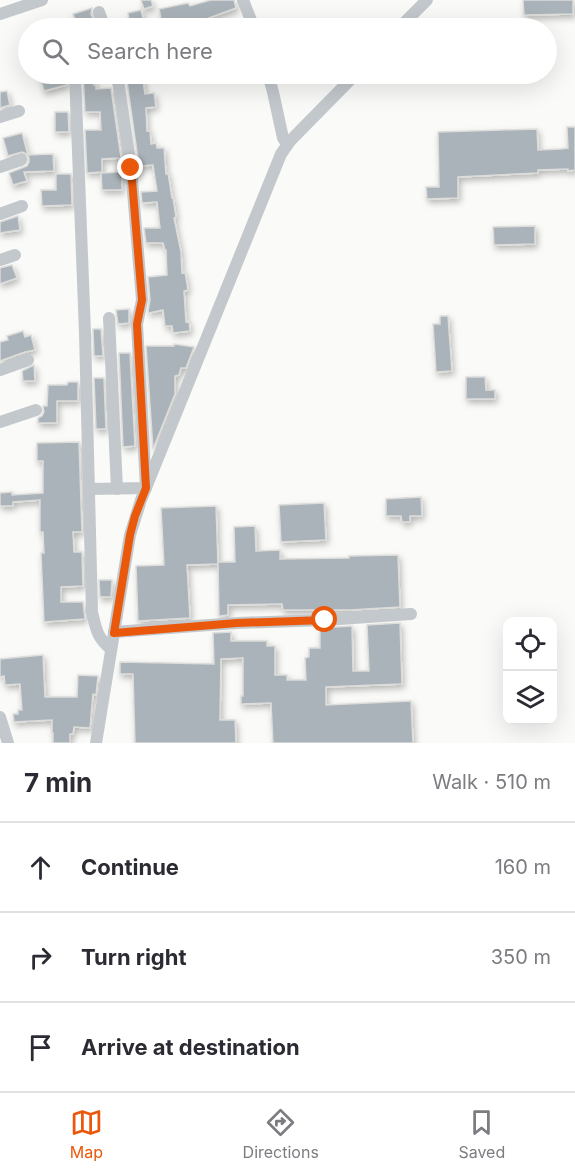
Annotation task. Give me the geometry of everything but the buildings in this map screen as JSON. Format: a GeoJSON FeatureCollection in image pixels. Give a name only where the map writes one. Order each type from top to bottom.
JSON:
{"type":"FeatureCollection","features":[{"type":"Feature","properties":{"kind":"street"},"geometry":{"type":"LineString","coordinates":[[0,14],[42,0]]}},
{"type":"Feature","properties":{"kind":"street"},"geometry":{"type":"LineString","coordinates":[[243,0],[250,18]]}},
{"type":"Feature","properties":{"kind":"street"},"geometry":{"type":"LineString","coordinates":[[409,18],[427,0]]}},
{"type":"Feature","properties":{"kind":"street"},"geometry":{"type":"LineString","coordinates":[[99,12],[101,18]]}},
{"type":"Feature","properties":{"kind":"street"},"geometry":{"type":"LineString","coordinates":[[75,84],[92,612],[101,641],[111,649]]}},
{"type":"Feature","properties":{"kind":"street"},"geometry":{"type":"LineString","coordinates":[[118,84],[131,168],[142,300],[137,324],[146,488]]}},
{"type":"Feature","properties":{"kind":"street"},"geometry":{"type":"LineString","coordinates":[[271,84],[283,138],[287,144]]}},
{"type":"Feature","properties":{"kind":"street"},"geometry":{"type":"LineString","coordinates":[[96,743],[135,516],[278,162],[287,144],[346,84]]}},
{"type":"Feature","properties":{"kind":"street"},"geometry":{"type":"LineString","coordinates":[[0,117],[19,111]]}},
{"type":"Feature","properties":{"kind":"street"},"geometry":{"type":"LineString","coordinates":[[0,167],[21,160]]}},
{"type":"Feature","properties":{"kind":"street"},"geometry":{"type":"LineString","coordinates":[[0,214],[22,206]]}},
{"type":"Feature","properties":{"kind":"street"},"geometry":{"type":"LineString","coordinates":[[0,260],[15,255]]}},
{"type":"Feature","properties":{"kind":"street"},"geometry":{"type":"LineString","coordinates":[[109,318],[117,489]]}},
{"type":"Feature","properties":{"kind":"street"},"geometry":{"type":"LineString","coordinates":[[0,370],[27,360]]}},
{"type":"Feature","properties":{"kind":"street"},"geometry":{"type":"LineString","coordinates":[[0,422],[36,410]]}},
{"type":"Feature","properties":{"kind":"street"},"geometry":{"type":"LineString","coordinates":[[89,489],[146,488]]}},
{"type":"Feature","properties":{"kind":"street"},"geometry":{"type":"LineString","coordinates":[[114,633],[237,623],[411,614]]}},
{"type":"Feature","properties":{"kind":"street"},"geometry":{"type":"LineString","coordinates":[[1,725],[8,743]]}},
{"type":"Feature","properties":{"kind":"route"},"geometry":{"type":"LineString","coordinates":[[131,168],[142,300],[137,324],[146,488],[130,535],[114,633],[237,623],[325,620]]}}]}
